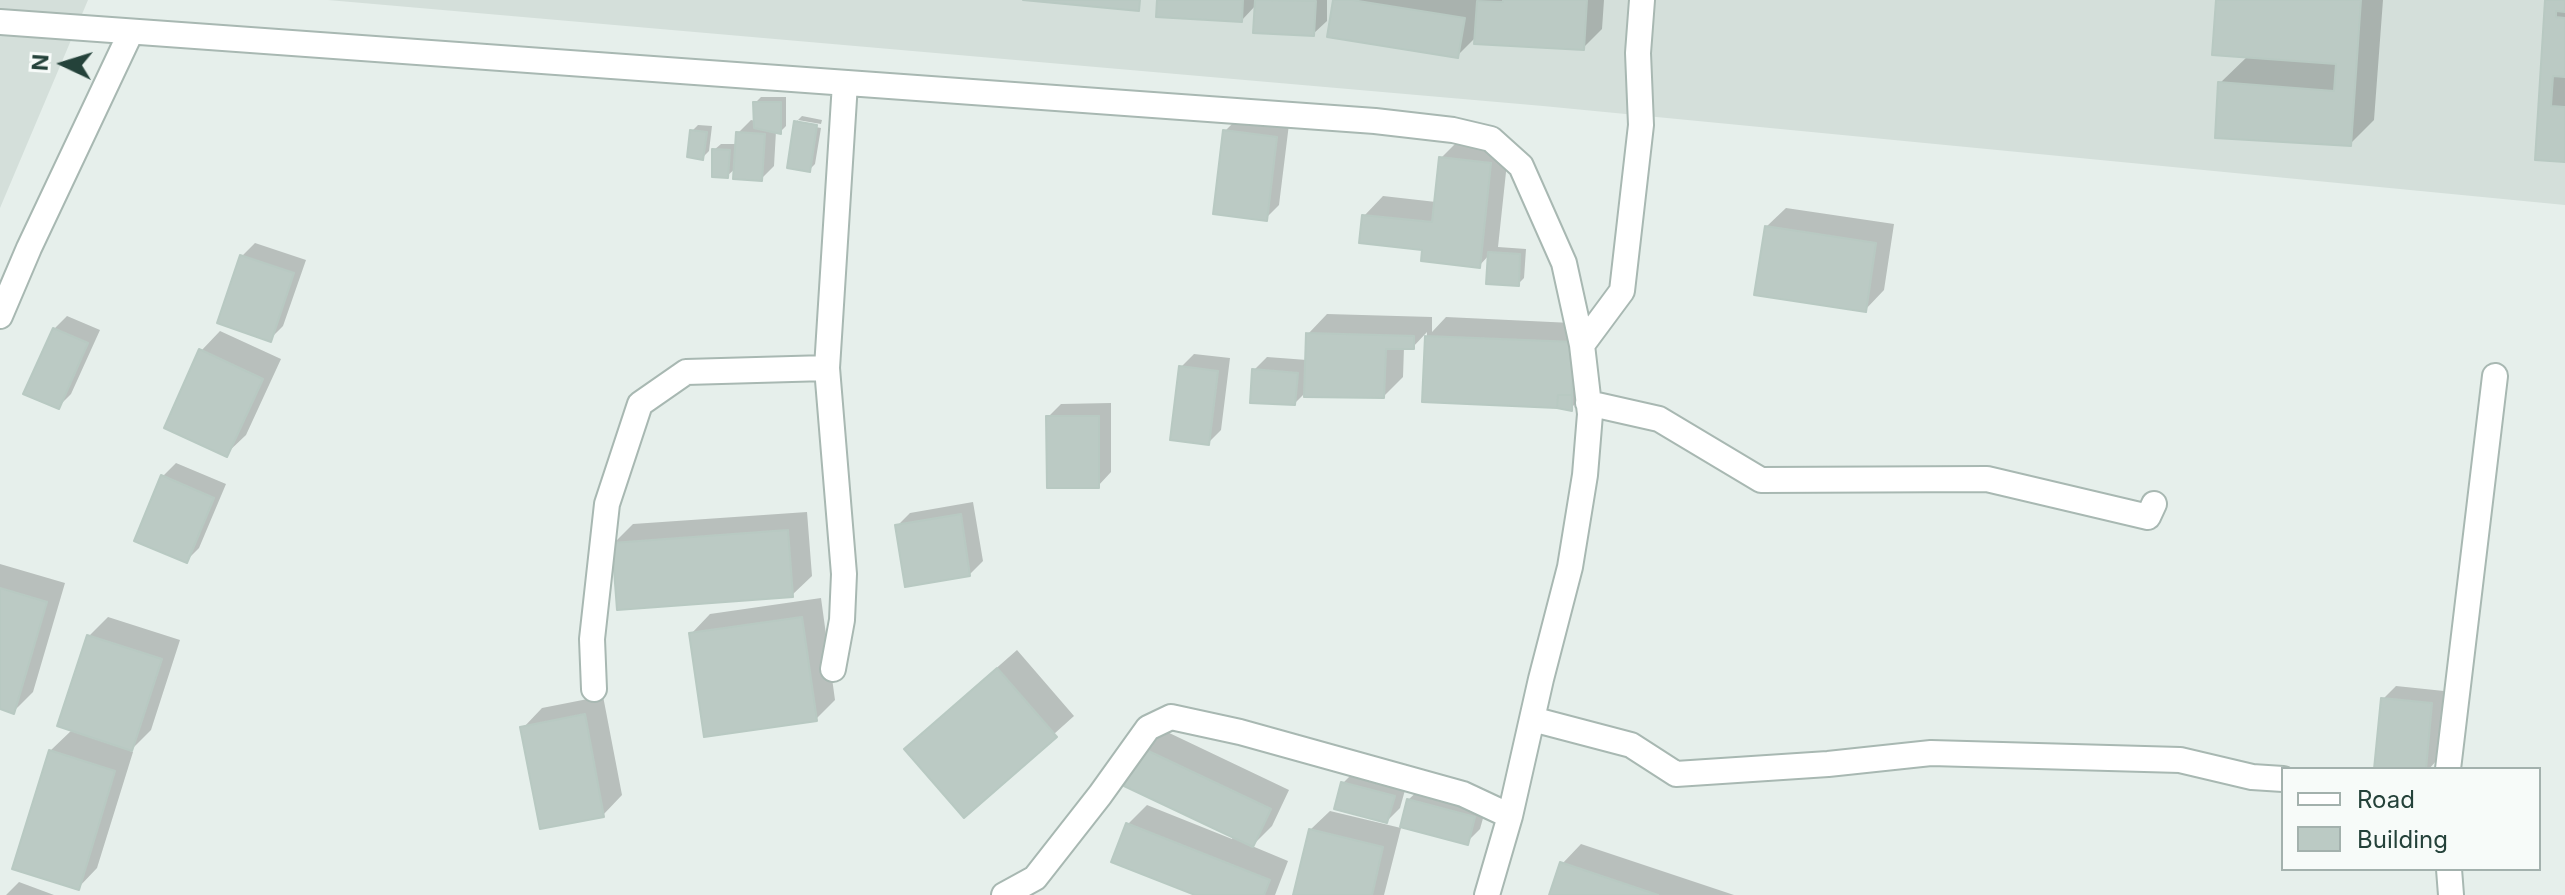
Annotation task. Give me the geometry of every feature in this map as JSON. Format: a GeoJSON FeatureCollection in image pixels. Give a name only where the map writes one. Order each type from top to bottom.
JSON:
{"type":"FeatureCollection","features":[{"type":"Feature","properties":{"kind":"street"},"geometry":{"type":"LineString","coordinates":[[1582,345],[1622,291],[1641,125],[1638,53],[1642,0]]}},
{"type":"Feature","properties":{"kind":"street"},"geometry":{"type":"LineString","coordinates":[[0,22],[1375,121],[1453,130],[1491,139],[1521,166],[1564,263],[1582,345],[1590,414],[1585,475],[1570,567],[1510,816],[1487,895]]}},
{"type":"Feature","properties":{"kind":"street"},"geometry":{"type":"LineString","coordinates":[[0,316],[131,32]]}},
{"type":"Feature","properties":{"kind":"street"},"geometry":{"type":"LineString","coordinates":[[833,669],[842,620],[844,574],[827,368],[845,83]]}},
{"type":"Feature","properties":{"kind":"street"},"geometry":{"type":"LineString","coordinates":[[594,689],[592,639],[607,504],[640,404],[686,372],[827,368]]}},
{"type":"Feature","properties":{"kind":"street"},"geometry":{"type":"LineString","coordinates":[[2448,767],[2495,376]]}},
{"type":"Feature","properties":{"kind":"street"},"geometry":{"type":"LineString","coordinates":[[1588,403],[1659,419],[1761,480],[1987,479],[2148,517],[2154,504]]}},
{"type":"Feature","properties":{"kind":"street"},"geometry":{"type":"LineString","coordinates":[[1004,895],[1035,878],[1148,728],[1171,717],[1240,732],[1421,781],[1463,794],[1510,816]]}},
{"type":"Feature","properties":{"kind":"street"},"geometry":{"type":"LineString","coordinates":[[1532,719],[1631,745],[1676,774],[1828,764],[1931,753],[2180,760],[2252,777],[2281,779]]}},
{"type":"Feature","properties":{"kind":"street"},"geometry":{"type":"LineString","coordinates":[[2449,871],[2451,895]]}},
{"type":"Feature","properties":{"kind":"shaded area"},"geometry":{"type":"Polygon","coordinates":[[[0,0],[88,0],[0,208],[0,0]]]}},
{"type":"Feature","properties":{"kind":"shaded area"},"geometry":{"type":"Polygon","coordinates":[[[328,0],[2565,0],[2565,205],[1543,106],[328,0]]]}},
{"type":"Feature","properties":{"kind":"building"},"geometry":{"type":"Polygon","coordinates":[[[1023,0],[1140,0],[1139,11],[1023,0]]]}},
{"type":"Feature","properties":{"kind":"building"},"geometry":{"type":"Polygon","coordinates":[[[1157,0],[1243,0],[1242,22],[1156,17],[1157,0]]]}},
{"type":"Feature","properties":{"kind":"building"},"geometry":{"type":"Polygon","coordinates":[[[1255,0],[1316,1],[1314,36],[1253,33],[1255,0]]]}},
{"type":"Feature","properties":{"kind":"building"},"geometry":{"type":"Polygon","coordinates":[[[1333,0],[1352,0],[1465,18],[1458,58],[1327,37],[1333,0]]]}},
{"type":"Feature","properties":{"kind":"building"},"geometry":{"type":"Polygon","coordinates":[[[1587,0],[1584,50],[1474,44],[1477,1],[1587,0]]]}},
{"type":"Feature","properties":{"kind":"building"},"geometry":{"type":"Polygon","coordinates":[[[2216,0],[2361,0],[2351,146],[2215,138],[2218,82],[2334,91],[2336,64],[2212,55],[2216,0]]]}},
{"type":"Feature","properties":{"kind":"building"},"geometry":{"type":"Polygon","coordinates":[[[2545,0],[2565,0],[2565,12],[2556,11],[2556,17],[2565,18],[2565,77],[2553,76],[2551,106],[2565,107],[2565,162],[2535,160],[2545,0]]]}},
{"type":"Feature","properties":{"kind":"building"},"geometry":{"type":"Polygon","coordinates":[[[753,102],[781,102],[781,134],[754,128],[753,102]]]}},
{"type":"Feature","properties":{"kind":"building"},"geometry":{"type":"Polygon","coordinates":[[[794,121],[817,125],[810,172],[787,168],[794,121]]]}},
{"type":"Feature","properties":{"kind":"building"},"geometry":{"type":"Polygon","coordinates":[[[690,130],[707,132],[703,160],[687,157],[690,130]]]}},
{"type":"Feature","properties":{"kind":"building"},"geometry":{"type":"Polygon","coordinates":[[[1223,130],[1277,137],[1267,221],[1213,214],[1223,130]]]}},
{"type":"Feature","properties":{"kind":"building"},"geometry":{"type":"Polygon","coordinates":[[[736,132],[765,134],[762,181],[733,179],[736,132]]]}},
{"type":"Feature","properties":{"kind":"building"},"geometry":{"type":"Polygon","coordinates":[[[712,149],[730,150],[728,178],[712,177],[712,149]]]}},
{"type":"Feature","properties":{"kind":"building"},"geometry":{"type":"Polygon","coordinates":[[[1439,157],[1491,163],[1480,268],[1421,261],[1422,250],[1359,243],[1362,215],[1432,222],[1439,157]]]}},
{"type":"Feature","properties":{"kind":"building"},"geometry":{"type":"Polygon","coordinates":[[[1765,226],[1876,243],[1866,312],[1754,295],[1765,226]]]}},
{"type":"Feature","properties":{"kind":"building"},"geometry":{"type":"Polygon","coordinates":[[[1488,252],[1520,254],[1519,286],[1486,284],[1488,252]]]}},
{"type":"Feature","properties":{"kind":"building"},"geometry":{"type":"Polygon","coordinates":[[[240,255],[294,273],[271,342],[217,323],[240,255]]]}},
{"type":"Feature","properties":{"kind":"building"},"geometry":{"type":"Polygon","coordinates":[[[53,328],[88,343],[59,409],[23,394],[53,328]]]}},
{"type":"Feature","properties":{"kind":"building"},"geometry":{"type":"Polygon","coordinates":[[[1306,333],[1414,336],[1414,349],[1386,349],[1384,398],[1304,397],[1306,333]]]}},
{"type":"Feature","properties":{"kind":"building"},"geometry":{"type":"Polygon","coordinates":[[[1425,336],[1574,342],[1572,395],[1558,395],[1557,408],[1422,402],[1425,336]]]}},
{"type":"Feature","properties":{"kind":"building"},"geometry":{"type":"Polygon","coordinates":[[[199,349],[263,379],[227,457],[164,428],[199,349]]]}},
{"type":"Feature","properties":{"kind":"building"},"geometry":{"type":"Polygon","coordinates":[[[1179,366],[1218,371],[1209,445],[1170,440],[1179,366]]]}},
{"type":"Feature","properties":{"kind":"building"},"geometry":{"type":"Polygon","coordinates":[[[1252,369],[1298,373],[1295,405],[1250,403],[1252,369]]]}},
{"type":"Feature","properties":{"kind":"building"},"geometry":{"type":"Polygon","coordinates":[[[1558,395],[1572,395],[1572,411],[1557,408],[1558,395]]]}},
{"type":"Feature","properties":{"kind":"building"},"geometry":{"type":"Polygon","coordinates":[[[1046,416],[1099,416],[1099,488],[1047,488],[1046,416]]]}},
{"type":"Feature","properties":{"kind":"building"},"geometry":{"type":"Polygon","coordinates":[[[161,475],[214,498],[187,563],[134,541],[161,475]]]}},
{"type":"Feature","properties":{"kind":"building"},"geometry":{"type":"Polygon","coordinates":[[[961,514],[970,576],[905,587],[895,525],[961,514]]]}},
{"type":"Feature","properties":{"kind":"building"},"geometry":{"type":"Polygon","coordinates":[[[788,530],[793,597],[617,610],[612,543],[788,530]]]}},
{"type":"Feature","properties":{"kind":"building"},"geometry":{"type":"Polygon","coordinates":[[[0,588],[47,602],[14,714],[0,709],[0,588]]]}},
{"type":"Feature","properties":{"kind":"building"},"geometry":{"type":"Polygon","coordinates":[[[802,617],[817,721],[704,737],[689,633],[802,617]]]}},
{"type":"Feature","properties":{"kind":"building"},"geometry":{"type":"Polygon","coordinates":[[[87,635],[162,659],[132,751],[57,726],[87,635]]]}},
{"type":"Feature","properties":{"kind":"building"},"geometry":{"type":"Polygon","coordinates":[[[997,668],[1057,737],[964,818],[904,749],[997,668]]]}},
{"type":"Feature","properties":{"kind":"building"},"geometry":{"type":"Polygon","coordinates":[[[2381,698],[2432,703],[2426,767],[2374,767],[2381,698]]]}},
{"type":"Feature","properties":{"kind":"building"},"geometry":{"type":"Polygon","coordinates":[[[585,714],[604,817],[540,829],[520,727],[585,714]]]}},
{"type":"Feature","properties":{"kind":"building"},"geometry":{"type":"Polygon","coordinates":[[[1142,748],[1271,809],[1253,847],[1124,786],[1142,748]]]}},
{"type":"Feature","properties":{"kind":"building"},"geometry":{"type":"Polygon","coordinates":[[[49,750],[115,771],[79,890],[12,869],[49,750]]]}},
{"type":"Feature","properties":{"kind":"building"},"geometry":{"type":"Polygon","coordinates":[[[1341,782],[1395,796],[1387,823],[1334,809],[1341,782]]]}},
{"type":"Feature","properties":{"kind":"building"},"geometry":{"type":"Polygon","coordinates":[[[1407,799],[1475,817],[1468,845],[1400,827],[1407,799]]]}},
{"type":"Feature","properties":{"kind":"building"},"geometry":{"type":"Polygon","coordinates":[[[1126,823],[1270,880],[1264,895],[1195,895],[1111,862],[1126,823]]]}},
{"type":"Feature","properties":{"kind":"building"},"geometry":{"type":"Polygon","coordinates":[[[1309,829],[1383,847],[1372,895],[1293,895],[1309,829]]]}},
{"type":"Feature","properties":{"kind":"building"},"geometry":{"type":"Polygon","coordinates":[[[1560,862],[1658,895],[1549,895],[1560,862]]]}}]}
